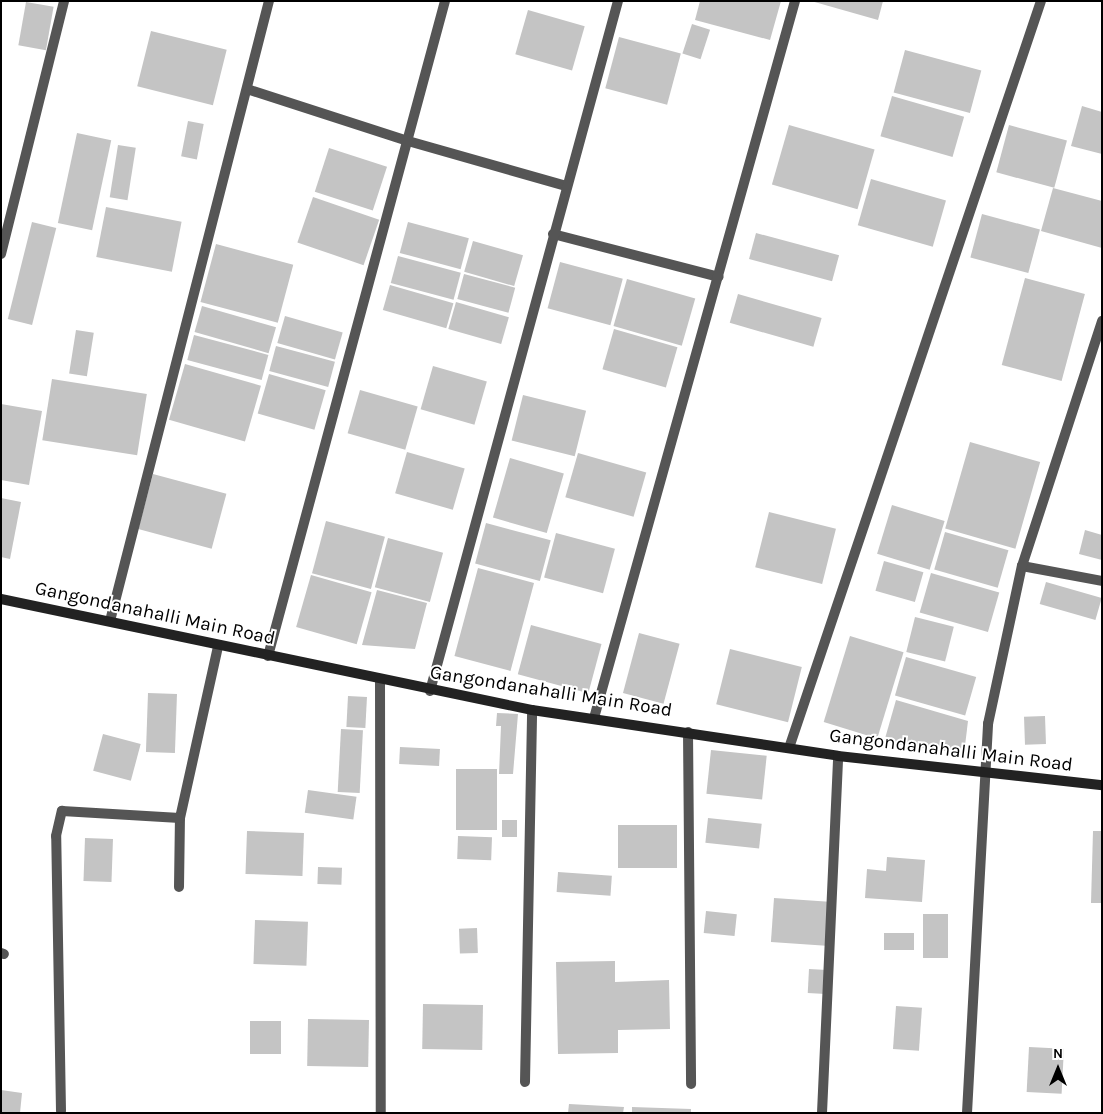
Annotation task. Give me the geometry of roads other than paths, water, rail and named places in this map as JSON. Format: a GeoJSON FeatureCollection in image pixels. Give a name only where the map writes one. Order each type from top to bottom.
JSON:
{"type":"FeatureCollection","features":[{"type":"Feature","properties":{"kind":"street"},"geometry":{"type":"LineString","coordinates":[[1,254],[64,1]]}},
{"type":"Feature","properties":{"kind":"street"},"geometry":{"type":"LineString","coordinates":[[110,621],[270,1]]}},
{"type":"Feature","properties":{"kind":"street"},"geometry":{"type":"LineString","coordinates":[[268,656],[446,1]]}},
{"type":"Feature","properties":{"kind":"street"},"geometry":{"type":"LineString","coordinates":[[430,691],[566,186],[618,1]]}},
{"type":"Feature","properties":{"kind":"street"},"geometry":{"type":"LineString","coordinates":[[594,718],[795,1]]}},
{"type":"Feature","properties":{"kind":"street"},"geometry":{"type":"LineString","coordinates":[[789,748],[1041,1]]}},
{"type":"Feature","properties":{"kind":"street"},"geometry":{"type":"LineString","coordinates":[[247,89],[408,141],[566,186]]}},
{"type":"Feature","properties":{"kind":"street"},"geometry":{"type":"LineString","coordinates":[[553,234],[719,277]]}},
{"type":"Feature","properties":{"kind":"street"},"geometry":{"type":"LineString","coordinates":[[967,1113],[988,724],[1022,566],[1102,321]]}},
{"type":"Feature","properties":{"kind":"street"},"geometry":{"type":"LineString","coordinates":[[1022,566],[1102,581]]}},
{"type":"Feature","properties":{"kind":"street","name":"Gangondanahalli Main Road"},"geometry":{"type":"LineString","coordinates":[[1,599],[110,621],[218,647],[532,710],[838,756],[985,774],[1102,785]]}},
{"type":"Feature","properties":{"kind":"street"},"geometry":{"type":"LineString","coordinates":[[179,887],[180,818],[218,647]]}},
{"type":"Feature","properties":{"kind":"street"},"geometry":{"type":"LineString","coordinates":[[380,680],[381,1113]]}},
{"type":"Feature","properties":{"kind":"street"},"geometry":{"type":"LineString","coordinates":[[525,1082],[532,710]]}},
{"type":"Feature","properties":{"kind":"street"},"geometry":{"type":"LineString","coordinates":[[688,732],[691,1084]]}},
{"type":"Feature","properties":{"kind":"street"},"geometry":{"type":"LineString","coordinates":[[822,1113],[838,756]]}},
{"type":"Feature","properties":{"kind":"street"},"geometry":{"type":"LineString","coordinates":[[61,1111],[56,836],[62,811],[180,818]]}}]}
